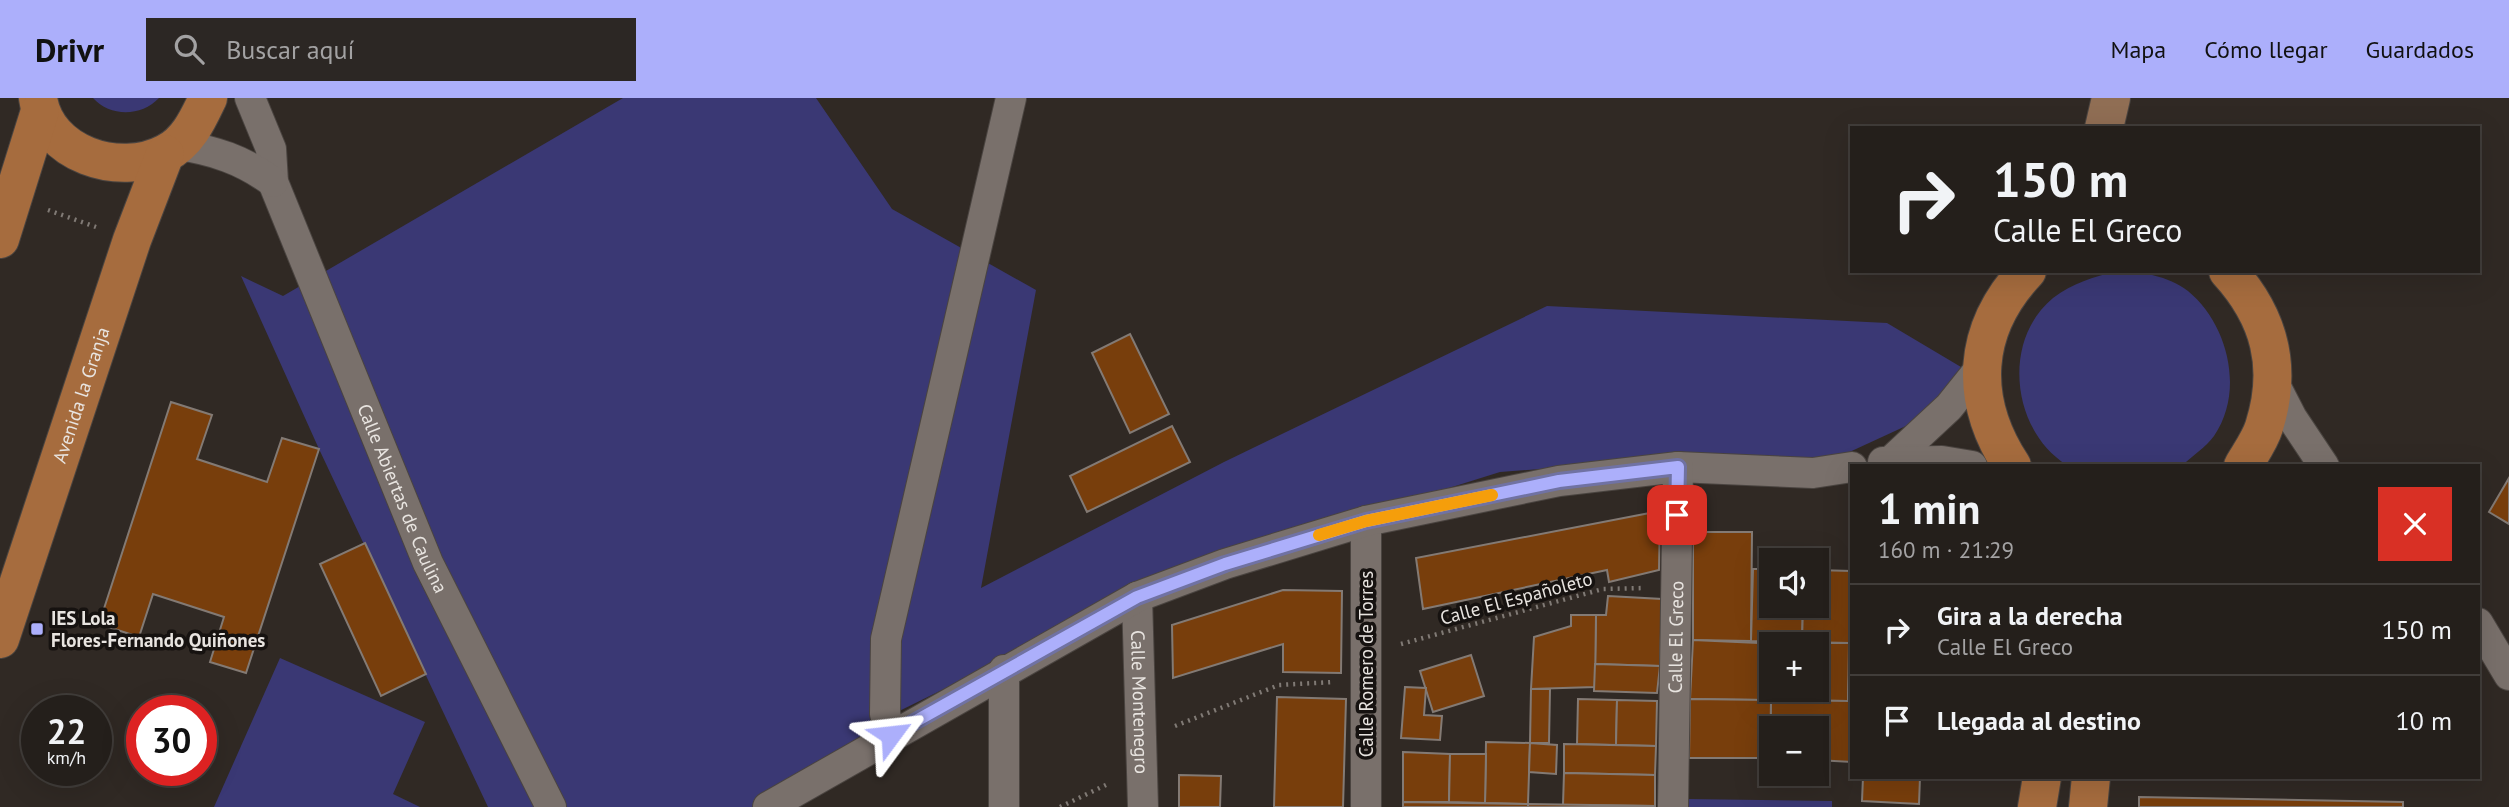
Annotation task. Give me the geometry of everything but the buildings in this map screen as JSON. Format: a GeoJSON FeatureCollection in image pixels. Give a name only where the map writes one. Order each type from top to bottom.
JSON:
{"type":"FeatureCollection","features":[{"type":"Feature","properties":{"kind":"main road","name":"Avenida la Granja"},"geometry":{"type":"LineString","coordinates":[[0,639],[132,240],[171,150],[197,123],[208,98]]}},
{"type":"Feature","properties":{"kind":"main road"},"geometry":{"type":"LineString","coordinates":[[38,105],[61,141],[85,156],[110,163],[171,150]]}},
{"type":"Feature","properties":{"kind":"main road"},"geometry":{"type":"LineString","coordinates":[[0,239],[15,198],[38,105]]}},
{"type":"Feature","properties":{"kind":"main road"},"geometry":{"type":"LineString","coordinates":[[2011,464],[1997,443],[1984,406],[1982,368],[1989,329],[2007,293],[2025,273]]}},
{"type":"Feature","properties":{"kind":"main road"},"geometry":{"type":"LineString","coordinates":[[2230,273],[2249,295],[2269,337],[2274,383],[2264,429],[2244,464]]}},
{"type":"Feature","properties":{"kind":"main road"},"geometry":{"type":"LineString","coordinates":[[2037,807],[2042,779]]}},
{"type":"Feature","properties":{"kind":"main road"},"geometry":{"type":"LineString","coordinates":[[2088,807],[2091,779]]}},
{"type":"Feature","properties":{"kind":"street","name":"Calle Abiertas de Caulina"},"geometry":{"type":"LineString","coordinates":[[250,98],[271,149],[273,182],[428,563],[551,807]]}},
{"type":"Feature","properties":{"kind":"street"},"geometry":{"type":"LineString","coordinates":[[891,735],[885,714],[886,639],[1011,98]]}},
{"type":"Feature","properties":{"kind":"street"},"geometry":{"type":"LineString","coordinates":[[171,150],[207,149],[252,166],[273,182]]}},
{"type":"Feature","properties":{"kind":"street"},"geometry":{"type":"LineString","coordinates":[[1877,463],[1949,407],[1982,368]]}},
{"type":"Feature","properties":{"kind":"street"},"geometry":{"type":"LineString","coordinates":[[2274,383],[2310,448],[2322,464]]}},
{"type":"Feature","properties":{"kind":"street"},"geometry":{"type":"LineString","coordinates":[[1877,463],[1942,461],[1960,464]]}},
{"type":"Feature","properties":{"kind":"street"},"geometry":{"type":"LineString","coordinates":[[768,807],[1004,670],[1137,597],[1225,564],[1366,521],[1559,481],[1678,467],[1813,473],[1850,467]]}},
{"type":"Feature","properties":{"kind":"street","name":"Calle El Greco"},"geometry":{"type":"LineString","coordinates":[[1673,807],[1678,467]]}},
{"type":"Feature","properties":{"kind":"street","name":"Calle Romero de Torres"},"geometry":{"type":"LineString","coordinates":[[1366,521],[1366,807]]}},
{"type":"Feature","properties":{"kind":"street","name":"Calle Montenegro"},"geometry":{"type":"LineString","coordinates":[[1137,597],[1143,807]]}},
{"type":"Feature","properties":{"kind":"street"},"geometry":{"type":"LineString","coordinates":[[2480,626],[2509,675]]}},
{"type":"Feature","properties":{"kind":"street"},"geometry":{"type":"LineString","coordinates":[[1004,670],[1004,807]]}},
{"type":"Feature","properties":{"kind":"path"},"geometry":{"type":"LineString","coordinates":[[15,198],[132,240]]}},
{"type":"Feature","properties":{"kind":"path","name":"Calle El Españoleto"},"geometry":{"type":"LineString","coordinates":[[1060,807],[1142,753],[1279,685],[1366,666],[1603,589],[1676,587]]}},
{"type":"Feature","properties":{"kind":"shaded area"},"geometry":{"type":"Polygon","coordinates":[[[93,98],[159,98],[143,109],[126,112],[108,109],[93,98]]]}},
{"type":"Feature","properties":{"kind":"shaded area"},"geometry":{"type":"Polygon","coordinates":[[[623,98],[816,98],[892,209],[1036,290],[981,588],[1224,462],[1547,306],[1887,323],[1961,367],[1921,419],[1817,467],[1671,459],[1500,472],[1184,571],[883,719],[802,786],[766,807],[488,807],[319,449],[241,276],[283,296],[623,98]]]}},
{"type":"Feature","properties":{"kind":"shaded area"},"geometry":{"type":"Polygon","coordinates":[[[2110,273],[2154,275],[2188,291],[2213,321],[2228,359],[2229,399],[2214,436],[2184,464],[2066,464],[2048,450],[2034,431],[2025,409],[2020,385],[2020,361],[2026,337],[2036,316],[2053,298],[2091,278],[2110,273]]]}},
{"type":"Feature","properties":{"kind":"shaded area"},"geometry":{"type":"Polygon","coordinates":[[[280,658],[425,722],[393,794],[420,807],[214,807],[280,658]]]}},
{"type":"Feature","properties":{"kind":"shaded area"},"geometry":{"type":"Polygon","coordinates":[[[1687,799],[1832,801],[1832,807],[1686,807],[1687,799]]]}},
{"type":"Feature","properties":{"kind":"slow traffic"},"geometry":{"type":"LineString","coordinates":[[1319,535],[1366,521],[1492,495]]}},
{"type":"Feature","properties":{"kind":"place","name":"IES Lola Flores-Fernando Quiñones"},"geometry":{"type":"Point","coordinates":[37,629]}},
{"type":"Feature","properties":{"kind":"route"},"geometry":{"type":"LineString","coordinates":[[891,735],[1137,597],[1225,564],[1366,521],[1559,481],[1678,467],[1677,515]]}}]}
